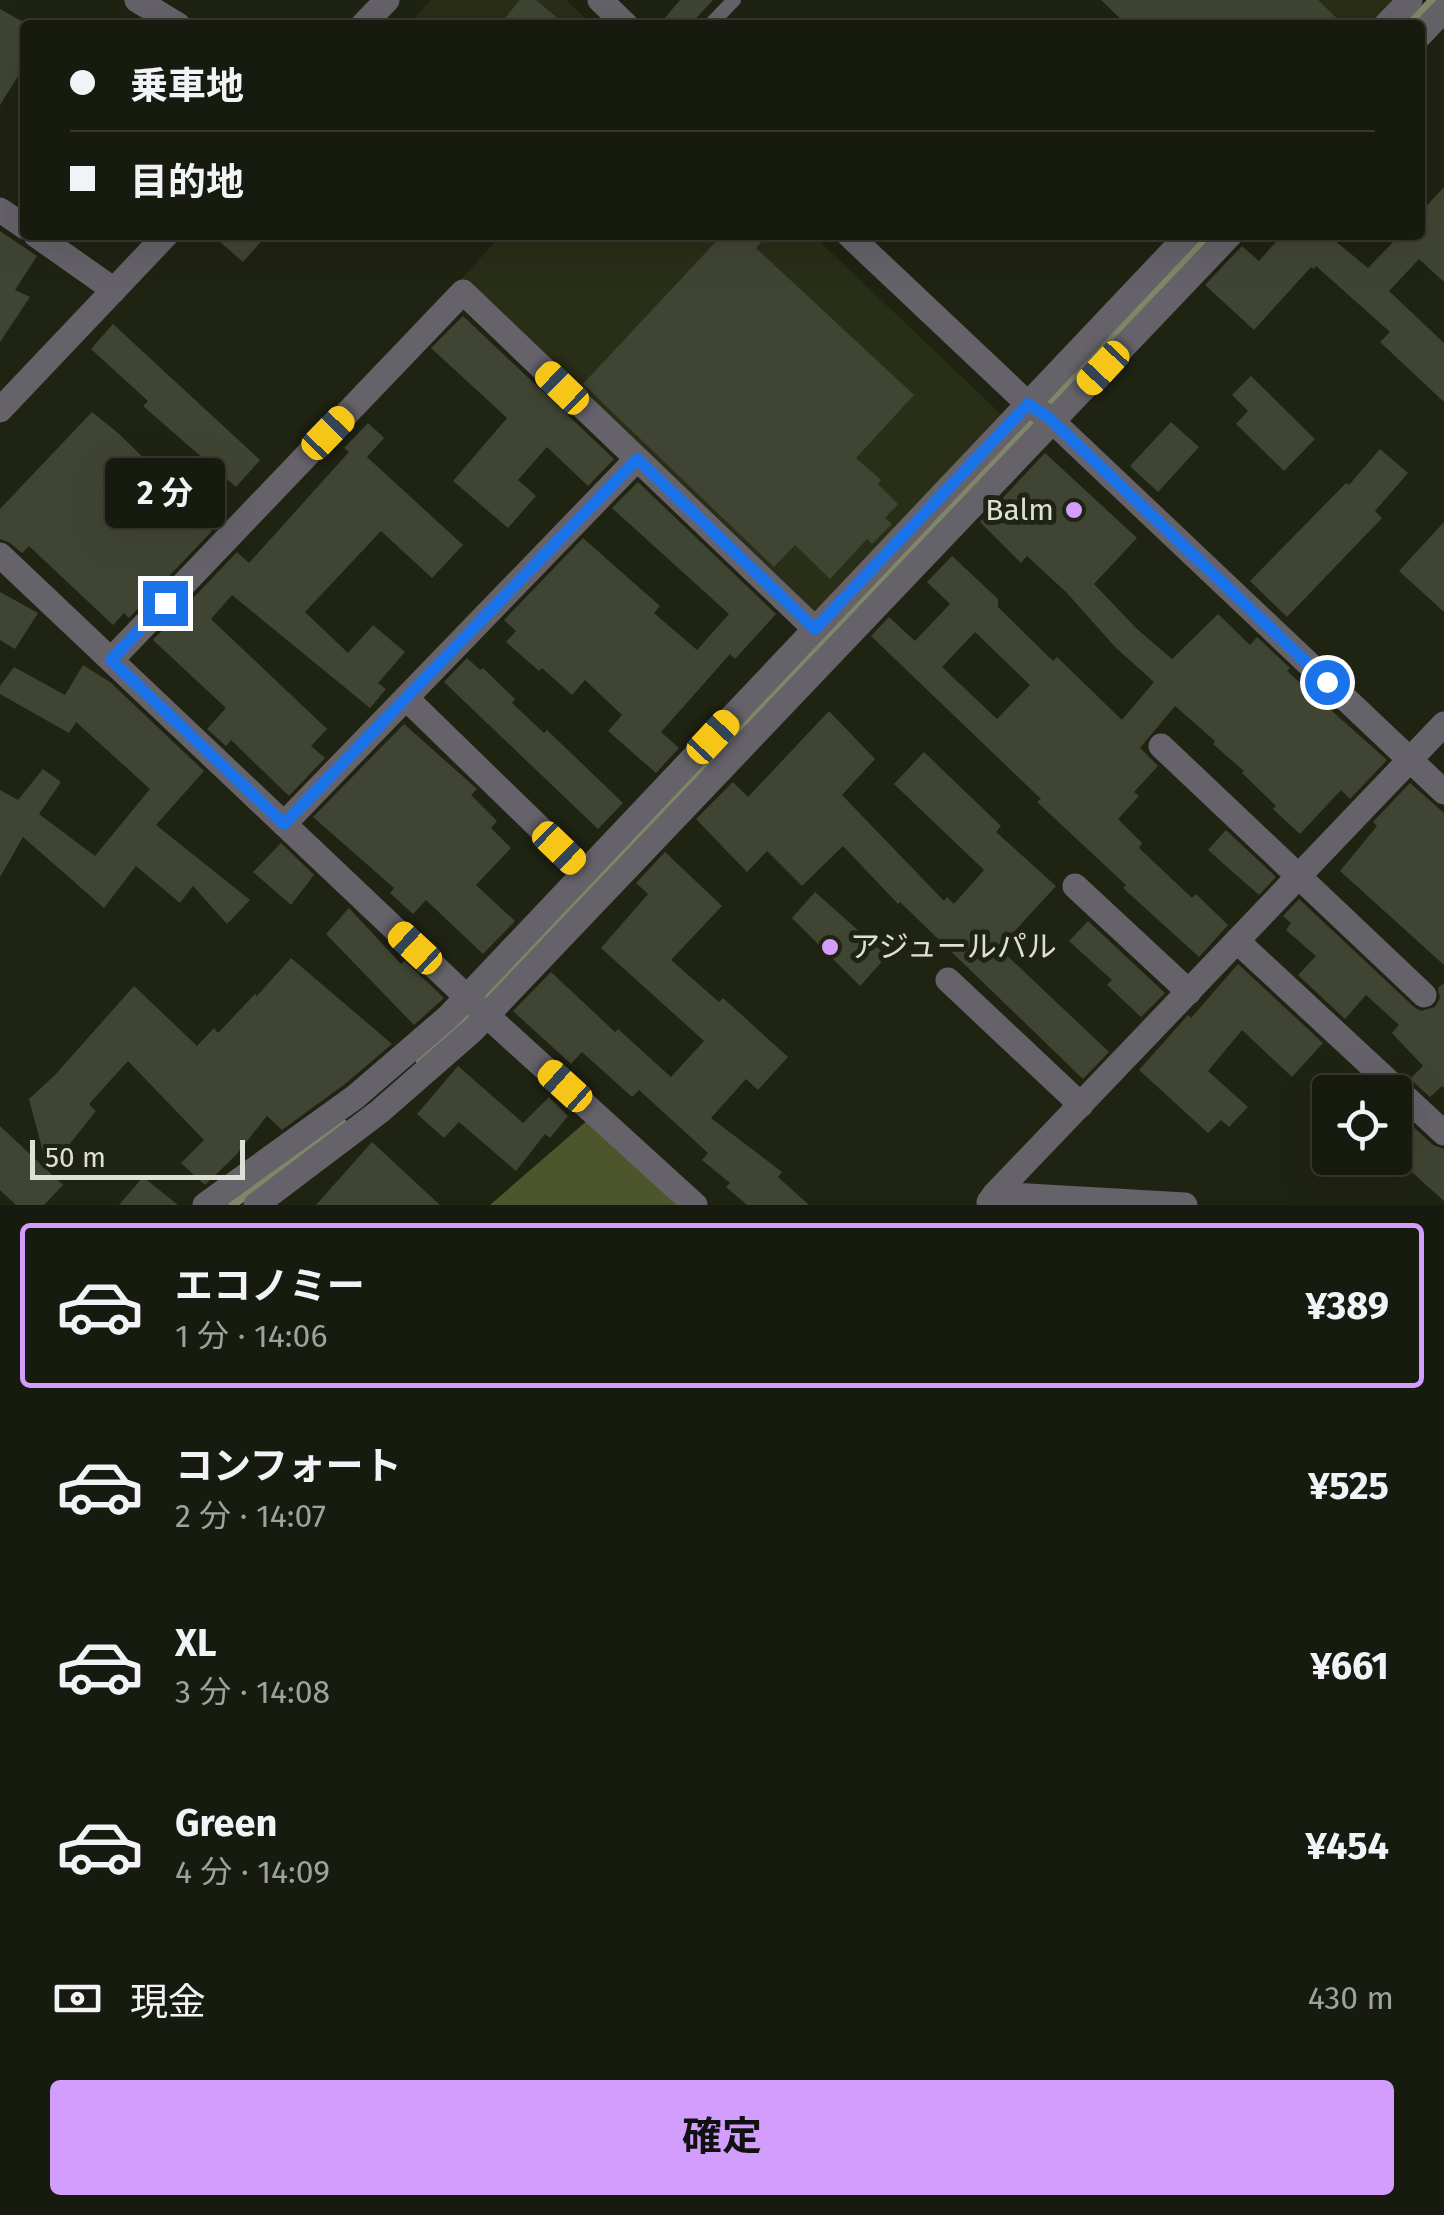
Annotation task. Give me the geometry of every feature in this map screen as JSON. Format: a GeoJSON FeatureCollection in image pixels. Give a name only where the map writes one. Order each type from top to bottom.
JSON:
{"type":"FeatureCollection","features":[{"type":"Feature","properties":{"kind":"street"},"geometry":{"type":"LineString","coordinates":[[137,0],[170,20]]}},
{"type":"Feature","properties":{"kind":"street"},"geometry":{"type":"LineString","coordinates":[[368,20],[387,0]]}},
{"type":"Feature","properties":{"kind":"street"},"geometry":{"type":"LineString","coordinates":[[600,0],[621,20]]}},
{"type":"Feature","properties":{"kind":"street"},"geometry":{"type":"LineString","coordinates":[[1391,20],[1410,0]]}},
{"type":"Feature","properties":{"kind":"street"},"geometry":{"type":"LineString","coordinates":[[1425,31],[1444,10]]}},
{"type":"Feature","properties":{"kind":"street"},"geometry":{"type":"LineString","coordinates":[[43,240],[114,290]]}},
{"type":"Feature","properties":{"kind":"street"},"geometry":{"type":"LineString","coordinates":[[0,410],[161,240]]}},
{"type":"Feature","properties":{"kind":"street"},"geometry":{"type":"LineString","coordinates":[[853,240],[1444,792]]}},
{"type":"Feature","properties":{"kind":"street"},"geometry":{"type":"LineString","coordinates":[[256,1205],[378,1112],[1040,413],[1184,240]]}},
{"type":"Feature","properties":{"kind":"street"},"geometry":{"type":"LineString","coordinates":[[205,1205],[476,1005],[585,872],[815,629],[1225,240]]}},
{"type":"Feature","properties":{"kind":"street"},"geometry":{"type":"LineString","coordinates":[[111,660],[463,292],[815,629]]}},
{"type":"Feature","properties":{"kind":"street"},"geometry":{"type":"LineString","coordinates":[[284,824],[637,459]]}},
{"type":"Feature","properties":{"kind":"street"},"geometry":{"type":"LineString","coordinates":[[0,555],[476,1005],[695,1205]]}},
{"type":"Feature","properties":{"kind":"street"},"geometry":{"type":"LineString","coordinates":[[406,698],[585,872]]}},
{"type":"Feature","properties":{"kind":"street"},"geometry":{"type":"LineString","coordinates":[[990,1200],[1444,724]]}},
{"type":"Feature","properties":{"kind":"street"},"geometry":{"type":"LineString","coordinates":[[1161,746],[1424,995]]}},
{"type":"Feature","properties":{"kind":"street"},"geometry":{"type":"LineString","coordinates":[[1075,886],[1188,992]]}},
{"type":"Feature","properties":{"kind":"street"},"geometry":{"type":"LineString","coordinates":[[1237,941],[1444,1133]]}},
{"type":"Feature","properties":{"kind":"street"},"geometry":{"type":"LineString","coordinates":[[948,980],[1081,1104]]}},
{"type":"Feature","properties":{"kind":"street"},"geometry":{"type":"LineString","coordinates":[[990,1200],[1185,1205]]}},
{"type":"Feature","properties":{"kind":"lane"},"geometry":{"type":"LineString","coordinates":[[715,20],[734,0]]}},
{"type":"Feature","properties":{"kind":"shaded area"},"geometry":{"type":"Polygon","coordinates":[[[431,0],[566,0],[588,20],[412,20],[431,0]]]}},
{"type":"Feature","properties":{"kind":"shaded area"},"geometry":{"type":"Polygon","coordinates":[[[1317,0],[1400,0],[1381,20],[1339,20],[1317,0]]]}},
{"type":"Feature","properties":{"kind":"shaded area"},"geometry":{"type":"Polygon","coordinates":[[[818,240],[1005,418],[815,617],[461,279],[495,242],[818,240]]]}},
{"type":"Feature","properties":{"kind":"shaded area"},"geometry":{"type":"Polygon","coordinates":[[[589,1119],[683,1205],[490,1205],[589,1119]]]}},
{"type":"Feature","properties":{"kind":"building"},"geometry":{"type":"Polygon","coordinates":[[[520,0],[536,0],[560,20],[503,20],[520,0]]]}},
{"type":"Feature","properties":{"kind":"building"},"geometry":{"type":"Polygon","coordinates":[[[680,0],[713,0],[695,20],[663,20],[680,0]]]}},
{"type":"Feature","properties":{"kind":"building"},"geometry":{"type":"Polygon","coordinates":[[[1101,0],[1318,0],[1339,20],[1122,20],[1101,0]]]}},
{"type":"Feature","properties":{"kind":"building"},"geometry":{"type":"Polygon","coordinates":[[[0,9],[20,20],[20,73],[0,105],[0,9]]]}},
{"type":"Feature","properties":{"kind":"building"},"geometry":{"type":"Polygon","coordinates":[[[1444,187],[1444,282],[1419,259],[1389,291],[1444,343],[1444,402],[1380,342],[1390,332],[1316,266],[1254,330],[1205,285],[1242,246],[1259,261],[1278,240],[1334,240],[1368,268],[1395,240],[1425,240],[1425,208],[1444,187]]]}},
{"type":"Feature","properties":{"kind":"building"},"geometry":{"type":"Polygon","coordinates":[[[0,231],[37,256],[15,290],[30,297],[0,342],[0,231]]]}},
{"type":"Feature","properties":{"kind":"building"},"geometry":{"type":"Polygon","coordinates":[[[218,240],[263,240],[243,262],[218,240]]]}},
{"type":"Feature","properties":{"kind":"building"},"geometry":{"type":"Polygon","coordinates":[[[717,240],[763,240],[756,248],[914,395],[856,458],[881,480],[878,484],[898,504],[885,518],[892,524],[872,544],[867,539],[830,579],[795,545],[774,567],[583,384],[717,240]]]}},
{"type":"Feature","properties":{"kind":"building"},"geometry":{"type":"Polygon","coordinates":[[[463,316],[614,459],[588,486],[547,447],[518,480],[536,496],[508,528],[453,481],[507,418],[431,348],[463,316]]]}},
{"type":"Feature","properties":{"kind":"building"},"geometry":{"type":"Polygon","coordinates":[[[113,324],[260,460],[236,487],[143,406],[148,401],[91,349],[113,324]]]}},
{"type":"Feature","properties":{"kind":"building"},"geometry":{"type":"Polygon","coordinates":[[[1251,376],[1315,439],[1284,471],[1236,424],[1248,411],[1232,395],[1251,376]]]}},
{"type":"Feature","properties":{"kind":"building"},"geometry":{"type":"Polygon","coordinates":[[[92,412],[212,524],[208,528],[212,531],[129,618],[124,613],[113,625],[29,546],[22,553],[0,539],[0,509],[92,412]]]}},
{"type":"Feature","properties":{"kind":"building"},"geometry":{"type":"Polygon","coordinates":[[[1171,422],[1199,447],[1158,492],[1130,466],[1171,422]]]}},
{"type":"Feature","properties":{"kind":"building"},"geometry":{"type":"Polygon","coordinates":[[[368,423],[384,438],[367,457],[463,545],[432,578],[381,531],[305,612],[348,653],[373,625],[405,652],[378,683],[386,689],[370,708],[232,595],[211,619],[327,729],[311,746],[325,758],[289,796],[231,740],[226,746],[207,729],[226,708],[153,640],[237,552],[249,563],[349,452],[344,448],[368,423]]]}},
{"type":"Feature","properties":{"kind":"building"},"geometry":{"type":"Polygon","coordinates":[[[1380,449],[1408,473],[1375,511],[1382,518],[1287,617],[1250,581],[1346,483],[1349,485],[1380,449]]]}},
{"type":"Feature","properties":{"kind":"building"},"geometry":{"type":"Polygon","coordinates":[[[1045,453],[1137,538],[1094,584],[1137,629],[1172,659],[1218,614],[1250,645],[1257,637],[1290,668],[1287,671],[1387,760],[1350,799],[1341,790],[1300,834],[1273,809],[1276,806],[1244,771],[1213,744],[1215,741],[1175,706],[1140,748],[1158,766],[1134,792],[1139,796],[1118,819],[1142,843],[1139,848],[1192,898],[1196,894],[1228,925],[1199,957],[1123,888],[1126,885],[1037,802],[1041,799],[871,636],[889,617],[915,641],[950,604],[927,582],[952,556],[998,599],[998,607],[1053,661],[1057,657],[1122,720],[1154,682],[1027,556],[1021,563],[980,522],[1045,453]],[[975,632],[942,667],[997,719],[1030,685],[975,632]]]}},
{"type":"Feature","properties":{"kind":"building"},"geometry":{"type":"Polygon","coordinates":[[[638,482],[776,614],[735,659],[730,654],[661,732],[679,748],[656,773],[608,731],[622,715],[585,680],[572,695],[542,668],[539,671],[506,642],[516,631],[504,620],[583,538],[660,606],[654,613],[697,650],[729,614],[612,508],[638,482]]]}},
{"type":"Feature","properties":{"kind":"building"},"geometry":{"type":"Polygon","coordinates":[[[1444,522],[1444,612],[1399,571],[1444,522]]]}},
{"type":"Feature","properties":{"kind":"building"},"geometry":{"type":"Polygon","coordinates":[[[0,592],[38,613],[15,649],[0,640],[0,592]]]}},
{"type":"Feature","properties":{"kind":"building"},"geometry":{"type":"Polygon","coordinates":[[[467,658],[480,670],[483,668],[515,699],[512,703],[544,733],[547,730],[623,803],[598,829],[444,682],[467,658]]]}},
{"type":"Feature","properties":{"kind":"building"},"geometry":{"type":"Polygon","coordinates":[[[83,665],[110,682],[204,771],[156,825],[250,900],[227,924],[193,886],[180,903],[136,866],[104,908],[23,837],[0,877],[0,790],[18,800],[43,769],[61,782],[39,814],[95,856],[150,789],[76,722],[69,733],[0,694],[0,686],[14,667],[65,695],[83,665]]]}},
{"type":"Feature","properties":{"kind":"building"},"geometry":{"type":"Polygon","coordinates":[[[829,711],[875,759],[842,795],[944,901],[947,897],[954,904],[984,870],[894,784],[924,752],[1001,826],[996,832],[1056,886],[999,948],[1109,1052],[1083,1079],[898,904],[843,846],[802,886],[767,851],[747,872],[696,819],[733,782],[748,797],[829,711]]]}},
{"type":"Feature","properties":{"kind":"building"},"geometry":{"type":"Polygon","coordinates":[[[404,724],[477,789],[471,795],[497,821],[491,828],[511,848],[476,885],[515,921],[483,954],[426,900],[413,914],[390,893],[394,888],[313,817],[404,724]]]}},
{"type":"Feature","properties":{"kind":"building"},"geometry":{"type":"Polygon","coordinates":[[[1410,783],[1444,813],[1444,965],[1340,871],[1377,826],[1373,822],[1410,783]]]}},
{"type":"Feature","properties":{"kind":"building"},"geometry":{"type":"Polygon","coordinates":[[[1226,830],[1276,877],[1259,895],[1208,850],[1226,830]]]}},
{"type":"Feature","properties":{"kind":"building"},"geometry":{"type":"Polygon","coordinates":[[[281,843],[314,875],[291,905],[253,872],[281,843]]]}},
{"type":"Feature","properties":{"kind":"building"},"geometry":{"type":"Polygon","coordinates":[[[665,852],[722,906],[671,960],[719,1002],[723,998],[788,1057],[758,1090],[746,1079],[711,1118],[782,1172],[778,1177],[809,1205],[747,1205],[726,1187],[730,1183],[702,1160],[708,1153],[639,1090],[632,1097],[582,1052],[571,1064],[513,1011],[551,972],[615,1032],[618,1029],[671,1077],[704,1041],[601,948],[648,894],[636,883],[665,852]]]}},
{"type":"Feature","properties":{"kind":"building"},"geometry":{"type":"Polygon","coordinates":[[[815,892],[887,956],[860,986],[792,918],[815,892]]]}},
{"type":"Feature","properties":{"kind":"building"},"geometry":{"type":"Polygon","coordinates":[[[1299,899],[1421,1011],[1435,1007],[1440,998],[1438,988],[1444,983],[1444,1088],[1430,1097],[1412,1081],[1423,1066],[1392,1033],[1399,1025],[1366,995],[1345,1019],[1298,975],[1316,956],[1286,930],[1291,923],[1283,916],[1299,899]]]}},
{"type":"Feature","properties":{"kind":"building"},"geometry":{"type":"Polygon","coordinates":[[[349,908],[401,964],[405,961],[444,998],[414,1025],[326,934],[349,908]]]}},
{"type":"Feature","properties":{"kind":"building"},"geometry":{"type":"Polygon","coordinates":[[[1088,921],[1165,993],[1141,1017],[1107,985],[1112,980],[1069,941],[1088,921]]]}},
{"type":"Feature","properties":{"kind":"building"},"geometry":{"type":"Polygon","coordinates":[[[291,958],[392,1044],[282,1130],[267,1116],[236,1155],[205,1185],[181,1163],[204,1140],[128,1061],[89,1104],[96,1111],[48,1171],[29,1099],[134,986],[197,1046],[214,1028],[218,1033],[291,958]]]}},
{"type":"Feature","properties":{"kind":"building"},"geometry":{"type":"Polygon","coordinates":[[[1238,964],[1323,1043],[1292,1077],[1242,1030],[1208,1071],[1248,1107],[1229,1127],[1221,1120],[1208,1133],[1139,1070],[1238,964]]]}},
{"type":"Feature","properties":{"kind":"building"},"geometry":{"type":"Polygon","coordinates":[[[458,1066],[523,1123],[549,1097],[568,1116],[550,1138],[545,1134],[516,1171],[459,1122],[444,1138],[417,1114],[458,1066]]]}},
{"type":"Feature","properties":{"kind":"building"},"geometry":{"type":"Polygon","coordinates":[[[0,1126],[63,1185],[44,1205],[16,1205],[0,1190],[0,1126]]]}},
{"type":"Feature","properties":{"kind":"building"},"geometry":{"type":"Polygon","coordinates":[[[1412,1126],[1433,1145],[1444,1149],[1444,1201],[1412,1172],[1412,1126]]]}},
{"type":"Feature","properties":{"kind":"building"},"geometry":{"type":"Polygon","coordinates":[[[372,1142],[440,1205],[316,1205],[372,1142]]]}},
{"type":"Feature","properties":{"kind":"building"},"geometry":{"type":"Polygon","coordinates":[[[143,1177],[178,1205],[119,1205],[143,1177]]]}},
{"type":"Feature","properties":{"kind":"waterway"},"geometry":{"type":"LineString","coordinates":[[1414,20],[1433,0]]}},
{"type":"Feature","properties":{"kind":"waterway"},"geometry":{"type":"LineString","coordinates":[[420,1060],[589,889],[1205,240]]}},
{"type":"Feature","properties":{"kind":"waterway"},"geometry":{"type":"LineString","coordinates":[[232,1205],[343,1124]]}},
{"type":"Feature","properties":{"kind":"place","name":"Balm"},"geometry":{"type":"Point","coordinates":[1074,510]}},
{"type":"Feature","properties":{"kind":"place","name":"アジュールパル"},"geometry":{"type":"Point","coordinates":[830,947]}},
{"type":"Feature","properties":{"kind":"route"},"geometry":{"type":"LineString","coordinates":[[165,603],[111,660],[284,824],[637,459],[815,629],[1028,404],[1048,417],[1327,682]]}}]}
